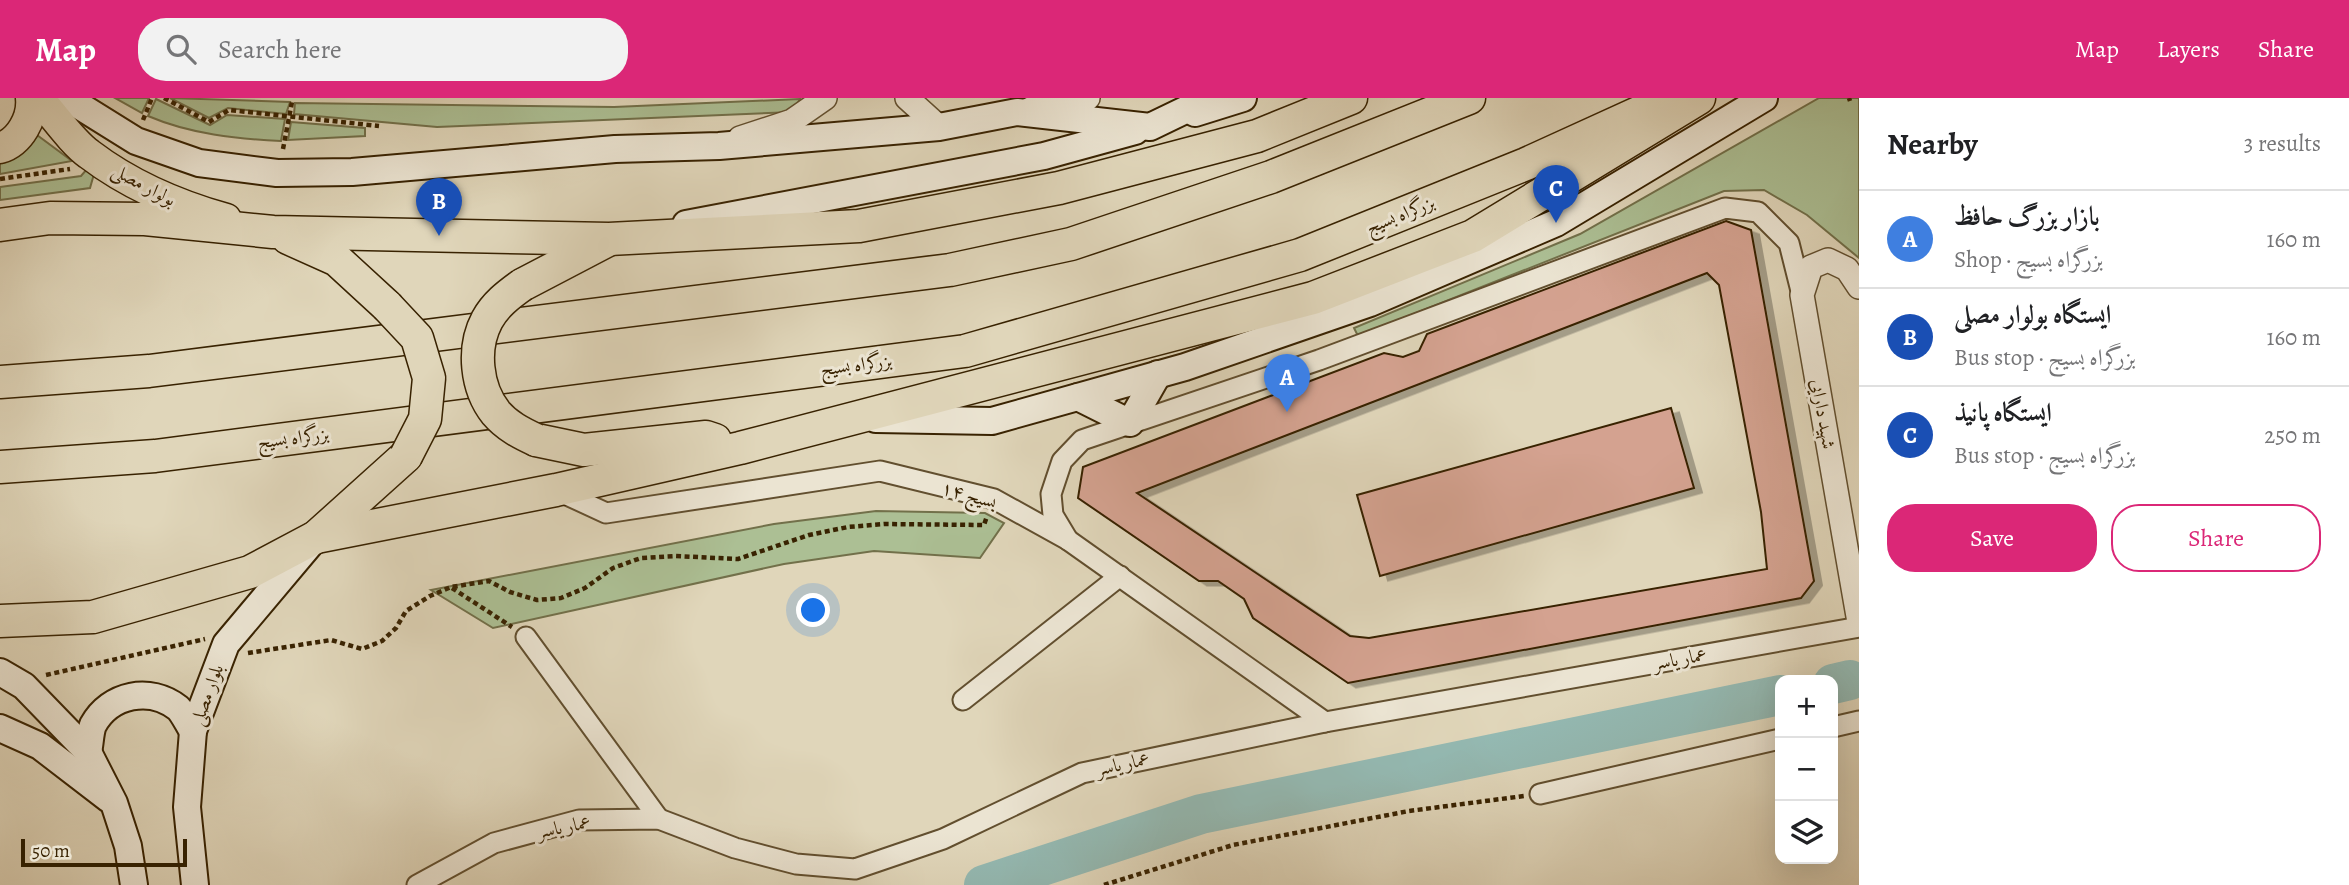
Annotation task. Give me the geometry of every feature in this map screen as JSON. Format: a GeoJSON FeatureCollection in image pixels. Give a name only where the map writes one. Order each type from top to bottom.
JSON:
{"type":"FeatureCollection","features":[{"type":"Feature","properties":{"kind":"highway"},"geometry":{"type":"LineString","coordinates":[[0,225],[50,218],[145,219],[274,232],[609,239],[859,226],[1059,188],[1257,136],[1351,98]]}},
{"type":"Feature","properties":{"kind":"highway"},"geometry":{"type":"LineString","coordinates":[[0,382],[149,371],[950,270],[1071,244],[1271,177],[1469,98]]}},
{"type":"Feature","properties":{"kind":"highway","name":"بزرگراه بسیج"},"geometry":{"type":"LineString","coordinates":[[0,467],[155,456],[965,351],[1300,255],[1526,164],[1671,98]]}},
{"type":"Feature","properties":{"kind":"highway"},"geometry":{"type":"LineString","coordinates":[[316,537],[556,490],[740,448],[1313,298],[1473,236],[1699,98]]}},
{"type":"Feature","properties":{"kind":"highway"},"geometry":{"type":"LineString","coordinates":[[0,621],[93,617],[250,572],[316,537],[407,456],[425,419],[429,378],[417,338],[337,260],[274,232]]}},
{"type":"Feature","properties":{"kind":"highway"},"geometry":{"type":"LineString","coordinates":[[609,239],[522,285],[502,300],[488,320],[479,343],[478,368],[484,391],[496,413],[514,429],[536,440],[584,450],[706,437],[740,448]]}},
{"type":"Feature","properties":{"kind":"main road"},"geometry":{"type":"LineString","coordinates":[[0,148],[5,147],[24,128],[32,108],[31,98]]}},
{"type":"Feature","properties":{"kind":"main road","name":"بولوار مصلی"},"geometry":{"type":"LineString","coordinates":[[38,98],[87,153],[142,188],[181,206],[274,232]]}},
{"type":"Feature","properties":{"kind":"main road"},"geometry":{"type":"LineString","coordinates":[[67,98],[136,141],[199,163],[277,173],[352,172],[615,149],[719,146],[939,127],[1017,111],[1150,127],[1210,98]]}},
{"type":"Feature","properties":{"kind":"main road"},"geometry":{"type":"LineString","coordinates":[[609,239],[1044,156],[1243,98]]}},
{"type":"Feature","properties":{"kind":"main road"},"geometry":{"type":"LineString","coordinates":[[854,418],[992,421],[1158,374],[1370,303],[1556,223],[1764,98]]}},
{"type":"Feature","properties":{"kind":"main road"},"geometry":{"type":"LineString","coordinates":[[1078,397],[1130,423],[1158,374]]}},
{"type":"Feature","properties":{"kind":"main road","name":"بلوار مصلی"},"geometry":{"type":"LineString","coordinates":[[195,885],[187,807],[193,731],[226,644],[316,537]]}},
{"type":"Feature","properties":{"kind":"main road"},"geometry":{"type":"LineString","coordinates":[[0,672],[24,687],[88,752],[114,803],[128,846],[134,885]]}},
{"type":"Feature","properties":{"kind":"main road"},"geometry":{"type":"LineString","coordinates":[[88,752],[92,727],[100,716],[108,706],[131,695],[157,696],[179,709],[193,731]]}},
{"type":"Feature","properties":{"kind":"main road"},"geometry":{"type":"LineString","coordinates":[[0,728],[40,746],[114,803]]}},
{"type":"Feature","properties":{"kind":"street"},"geometry":{"type":"LineString","coordinates":[[719,146],[792,121],[825,98]]}},
{"type":"Feature","properties":{"kind":"street"},"geometry":{"type":"LineString","coordinates":[[907,98],[939,127]]}},
{"type":"Feature","properties":{"kind":"street"},"geometry":{"type":"LineString","coordinates":[[1017,111],[1088,98]]}},
{"type":"Feature","properties":{"kind":"street"},"geometry":{"type":"LineString","coordinates":[[1068,540],[1053,515],[1051,494],[1062,461],[1082,440],[1319,360],[1725,208],[1758,212],[1789,243],[1802,295]]}},
{"type":"Feature","properties":{"kind":"street"},"geometry":{"type":"LineString","coordinates":[[1802,295],[1811,267],[1828,260],[1847,269],[1859,287]]}},
{"type":"Feature","properties":{"kind":"street","name":"شهید دارایی"},"geometry":{"type":"LineString","coordinates":[[1802,295],[1859,622]]}},
{"type":"Feature","properties":{"kind":"street","name":"بسیج ۱۴"},"geometry":{"type":"LineString","coordinates":[[556,490],[606,513],[880,471],[994,499],[1068,540],[1325,722]]}},
{"type":"Feature","properties":{"kind":"street"},"geometry":{"type":"LineString","coordinates":[[963,700],[1120,576]]}},
{"type":"Feature","properties":{"kind":"street","name":"عمار یاسر"},"geometry":{"type":"LineString","coordinates":[[424,883],[494,842],[579,820],[659,819],[735,848],[796,864],[855,869],[943,839],[1082,773],[1325,722],[1859,627]]}},
{"type":"Feature","properties":{"kind":"street"},"geometry":{"type":"LineString","coordinates":[[526,637],[659,819]]}},
{"type":"Feature","properties":{"kind":"street"},"geometry":{"type":"LineString","coordinates":[[1838,726],[1859,721]]}},
{"type":"Feature","properties":{"kind":"street"},"geometry":{"type":"LineString","coordinates":[[1540,794],[1775,740]]}},
{"type":"Feature","properties":{"kind":"path"},"geometry":{"type":"LineString","coordinates":[[164,98],[209,122],[229,110],[379,126]]}},
{"type":"Feature","properties":{"kind":"path"},"geometry":{"type":"LineString","coordinates":[[277,173],[292,102]]}},
{"type":"Feature","properties":{"kind":"path"},"geometry":{"type":"LineString","coordinates":[[24,687],[31,678],[211,638],[244,654],[331,640],[362,649],[382,641],[396,628],[406,611],[429,596],[451,587],[489,581],[510,592],[537,600],[561,598],[585,588],[613,568],[642,558],[675,556],[738,559],[809,535],[848,527],[884,524],[984,525],[994,499]]}},
{"type":"Feature","properties":{"kind":"path"},"geometry":{"type":"LineString","coordinates":[[451,587],[526,637]]}},
{"type":"Feature","properties":{"kind":"path"},"geometry":{"type":"LineString","coordinates":[[1104,885],[1233,845],[1409,811],[1540,794]]}},
{"type":"Feature","properties":{"kind":"green space"},"geometry":{"type":"Polygon","coordinates":[[[115,98],[149,98],[142,113],[115,98]]]}},
{"type":"Feature","properties":{"kind":"green space"},"geometry":{"type":"Polygon","coordinates":[[[170,98],[290,102],[286,114],[228,108],[209,118],[170,98]]]}},
{"type":"Feature","properties":{"kind":"green space"},"geometry":{"type":"Polygon","coordinates":[[[1819,98],[1859,98],[1859,258],[1807,215],[1764,190],[1724,191],[1358,336],[1354,328],[1580,234],[1819,98]]]}},
{"type":"Feature","properties":{"kind":"green space"},"geometry":{"type":"Polygon","coordinates":[[[156,99],[210,125],[227,115],[285,119],[281,141],[214,134],[164,122],[148,116],[156,99]]]}},
{"type":"Feature","properties":{"kind":"green space"},"geometry":{"type":"Polygon","coordinates":[[[800,99],[793,112],[437,127],[294,114],[295,103],[614,107],[800,99]]]}},
{"type":"Feature","properties":{"kind":"green space"},"geometry":{"type":"Polygon","coordinates":[[[291,122],[365,128],[365,136],[288,140],[291,122]]]}},
{"type":"Feature","properties":{"kind":"green space"},"geometry":{"type":"Polygon","coordinates":[[[37,135],[72,161],[0,174],[0,162],[37,135]]]}},
{"type":"Feature","properties":{"kind":"green space"},"geometry":{"type":"Polygon","coordinates":[[[87,169],[94,174],[90,188],[0,200],[0,187],[81,176],[87,169]]]}},
{"type":"Feature","properties":{"kind":"green space"},"geometry":{"type":"Polygon","coordinates":[[[876,511],[985,513],[1004,523],[980,558],[874,551],[784,564],[493,628],[431,590],[774,524],[876,511]]]}},
{"type":"Feature","properties":{"kind":"building"},"geometry":{"type":"Polygon","coordinates":[[[1726,221],[1751,230],[1814,581],[1801,598],[1348,683],[1253,618],[1244,599],[1218,581],[1199,581],[1078,498],[1083,467],[1384,353],[1403,357],[1419,351],[1427,334],[1726,221]],[[1707,273],[1137,493],[1350,636],[1369,638],[1767,569],[1761,512],[1719,285],[1707,273]]]}},
{"type":"Feature","properties":{"kind":"building"},"geometry":{"type":"Polygon","coordinates":[[[1671,408],[1694,488],[1380,576],[1357,495],[1671,408]]]}},
{"type":"Feature","properties":{"kind":"waterway"},"geometry":{"type":"LineString","coordinates":[[1838,683],[1850,680]]}},
{"type":"Feature","properties":{"kind":"waterway"},"geometry":{"type":"LineString","coordinates":[[984,885],[1201,814],[1775,696]]}},
{"type":"Feature","properties":{"kind":"place","name":"ایستگاه پانیذ"},"geometry":{"type":"Point","coordinates":[1556,223]}},
{"type":"Feature","properties":{"kind":"place","name":"ایستگاه بولوار مصلی"},"geometry":{"type":"Point","coordinates":[439,236]}},
{"type":"Feature","properties":{"kind":"place","name":"بازار بزرگ حافظ"},"geometry":{"type":"Point","coordinates":[1287,412]}}]}
